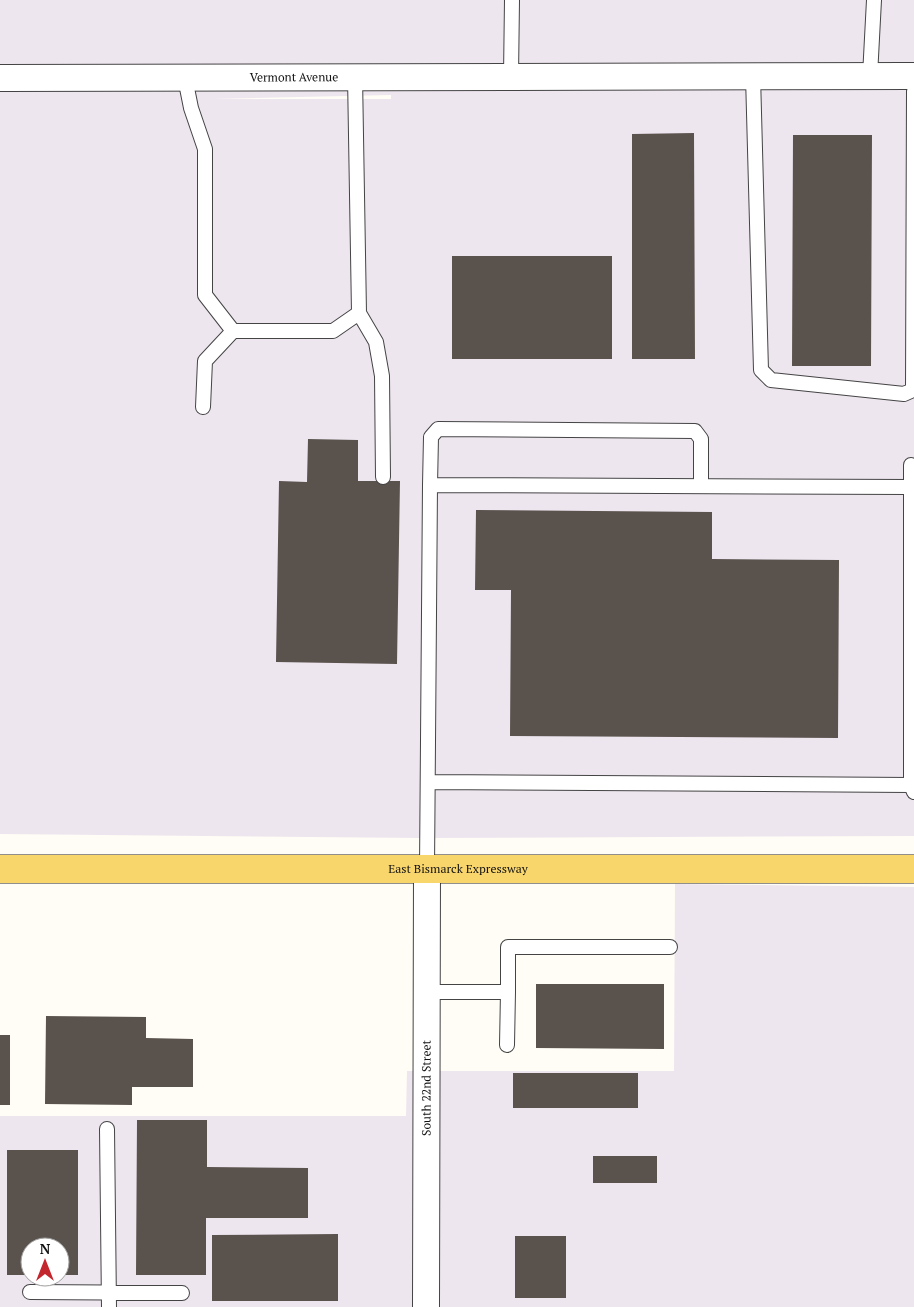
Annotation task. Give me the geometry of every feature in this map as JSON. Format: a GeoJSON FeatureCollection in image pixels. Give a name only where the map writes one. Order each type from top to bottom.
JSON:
{"type":"FeatureCollection","features":[{"type":"Feature","properties":{"kind":"main road","name":"East Bismarck Expressway"},"geometry":{"type":"LineString","coordinates":[[0,870],[914,870]]}},
{"type":"Feature","properties":{"kind":"street","name":"Vermont Avenue"},"geometry":{"type":"LineString","coordinates":[[0,78],[870,76]]}},
{"type":"Feature","properties":{"kind":"street"},"geometry":{"type":"LineString","coordinates":[[870,76],[914,76]]}},
{"type":"Feature","properties":{"kind":"street","name":"South 22nd Street"},"geometry":{"type":"LineString","coordinates":[[426,1307],[428,870]]}},
{"type":"Feature","properties":{"kind":"lane"},"geometry":{"type":"LineString","coordinates":[[511,76],[512,0]]}},
{"type":"Feature","properties":{"kind":"lane"},"geometry":{"type":"LineString","coordinates":[[870,76],[874,0]]}},
{"type":"Feature","properties":{"kind":"lane"},"geometry":{"type":"LineString","coordinates":[[355,76],[359,313],[376,342],[382,376],[383,476]]}},
{"type":"Feature","properties":{"kind":"lane"},"geometry":{"type":"LineString","coordinates":[[753,76],[761,370],[771,380],[875,392],[904,394],[913,390],[914,92]]}},
{"type":"Feature","properties":{"kind":"lane"},"geometry":{"type":"LineString","coordinates":[[185,78],[191,108],[205,149],[205,294],[233,331]]}},
{"type":"Feature","properties":{"kind":"lane"},"geometry":{"type":"LineString","coordinates":[[203,407],[205,361],[233,331],[333,331],[359,313]]}},
{"type":"Feature","properties":{"kind":"lane"},"geometry":{"type":"LineString","coordinates":[[428,870],[431,437],[438,430],[695,431],[701,439],[701,486]]}},
{"type":"Feature","properties":{"kind":"lane"},"geometry":{"type":"LineString","coordinates":[[428,782],[912,788],[911,465]]}},
{"type":"Feature","properties":{"kind":"lane"},"geometry":{"type":"LineString","coordinates":[[430,485],[911,487]]}},
{"type":"Feature","properties":{"kind":"lane"},"geometry":{"type":"LineString","coordinates":[[507,1045],[508,947],[670,947]]}},
{"type":"Feature","properties":{"kind":"lane"},"geometry":{"type":"LineString","coordinates":[[428,992],[508,992]]}},
{"type":"Feature","properties":{"kind":"lane"},"geometry":{"type":"LineString","coordinates":[[107,1129],[109,1300]]}},
{"type":"Feature","properties":{"kind":"lane"},"geometry":{"type":"LineString","coordinates":[[30,1292],[109,1300],[182,1293]]}},
{"type":"Feature","properties":{"kind":"shaded area"},"geometry":{"type":"Polygon","coordinates":[[[0,0],[914,0],[914,836],[420,838],[0,834],[0,0]],[[391,95],[214,99],[391,99],[391,95]]]}},
{"type":"Feature","properties":{"kind":"shaded area"},"geometry":{"type":"Polygon","coordinates":[[[675,884],[914,887],[914,1307],[0,1307],[0,1116],[406,1116],[407,1071],[674,1071],[675,884]]]}},
{"type":"Feature","properties":{"kind":"building"},"geometry":{"type":"Polygon","coordinates":[[[694,133],[695,359],[632,359],[632,134],[694,133]]]}},
{"type":"Feature","properties":{"kind":"building"},"geometry":{"type":"Polygon","coordinates":[[[793,135],[872,135],[871,366],[792,366],[793,135]]]}},
{"type":"Feature","properties":{"kind":"building"},"geometry":{"type":"Polygon","coordinates":[[[452,256],[612,256],[612,359],[452,359],[452,256]]]}},
{"type":"Feature","properties":{"kind":"building"},"geometry":{"type":"Polygon","coordinates":[[[308,439],[358,440],[358,481],[400,481],[397,664],[276,662],[279,481],[307,482],[308,439]]]}},
{"type":"Feature","properties":{"kind":"building"},"geometry":{"type":"Polygon","coordinates":[[[476,510],[712,512],[712,559],[839,560],[838,738],[510,736],[511,590],[475,590],[476,510]]]}},
{"type":"Feature","properties":{"kind":"building"},"geometry":{"type":"Polygon","coordinates":[[[536,984],[664,984],[664,1049],[536,1048],[536,984]]]}},
{"type":"Feature","properties":{"kind":"building"},"geometry":{"type":"Polygon","coordinates":[[[46,1016],[146,1017],[146,1038],[193,1039],[193,1087],[132,1087],[132,1105],[45,1104],[46,1016]]]}},
{"type":"Feature","properties":{"kind":"building"},"geometry":{"type":"Polygon","coordinates":[[[0,1035],[10,1035],[10,1105],[0,1105],[0,1035]]]}},
{"type":"Feature","properties":{"kind":"building"},"geometry":{"type":"Polygon","coordinates":[[[513,1073],[638,1073],[638,1108],[513,1108],[513,1073]]]}},
{"type":"Feature","properties":{"kind":"building"},"geometry":{"type":"Polygon","coordinates":[[[137,1120],[207,1120],[207,1167],[308,1168],[308,1218],[206,1218],[206,1275],[136,1275],[137,1120]]]}},
{"type":"Feature","properties":{"kind":"building"},"geometry":{"type":"Polygon","coordinates":[[[7,1150],[78,1150],[78,1275],[70,1275],[70,1237],[20,1237],[20,1275],[7,1275],[7,1150]]]}},
{"type":"Feature","properties":{"kind":"building"},"geometry":{"type":"Polygon","coordinates":[[[593,1156],[657,1156],[657,1183],[593,1183],[593,1156]]]}},
{"type":"Feature","properties":{"kind":"building"},"geometry":{"type":"Polygon","coordinates":[[[338,1234],[338,1301],[212,1301],[212,1235],[338,1234]]]}},
{"type":"Feature","properties":{"kind":"building"},"geometry":{"type":"Polygon","coordinates":[[[515,1236],[566,1236],[566,1298],[515,1298],[515,1236]]]}}]}
